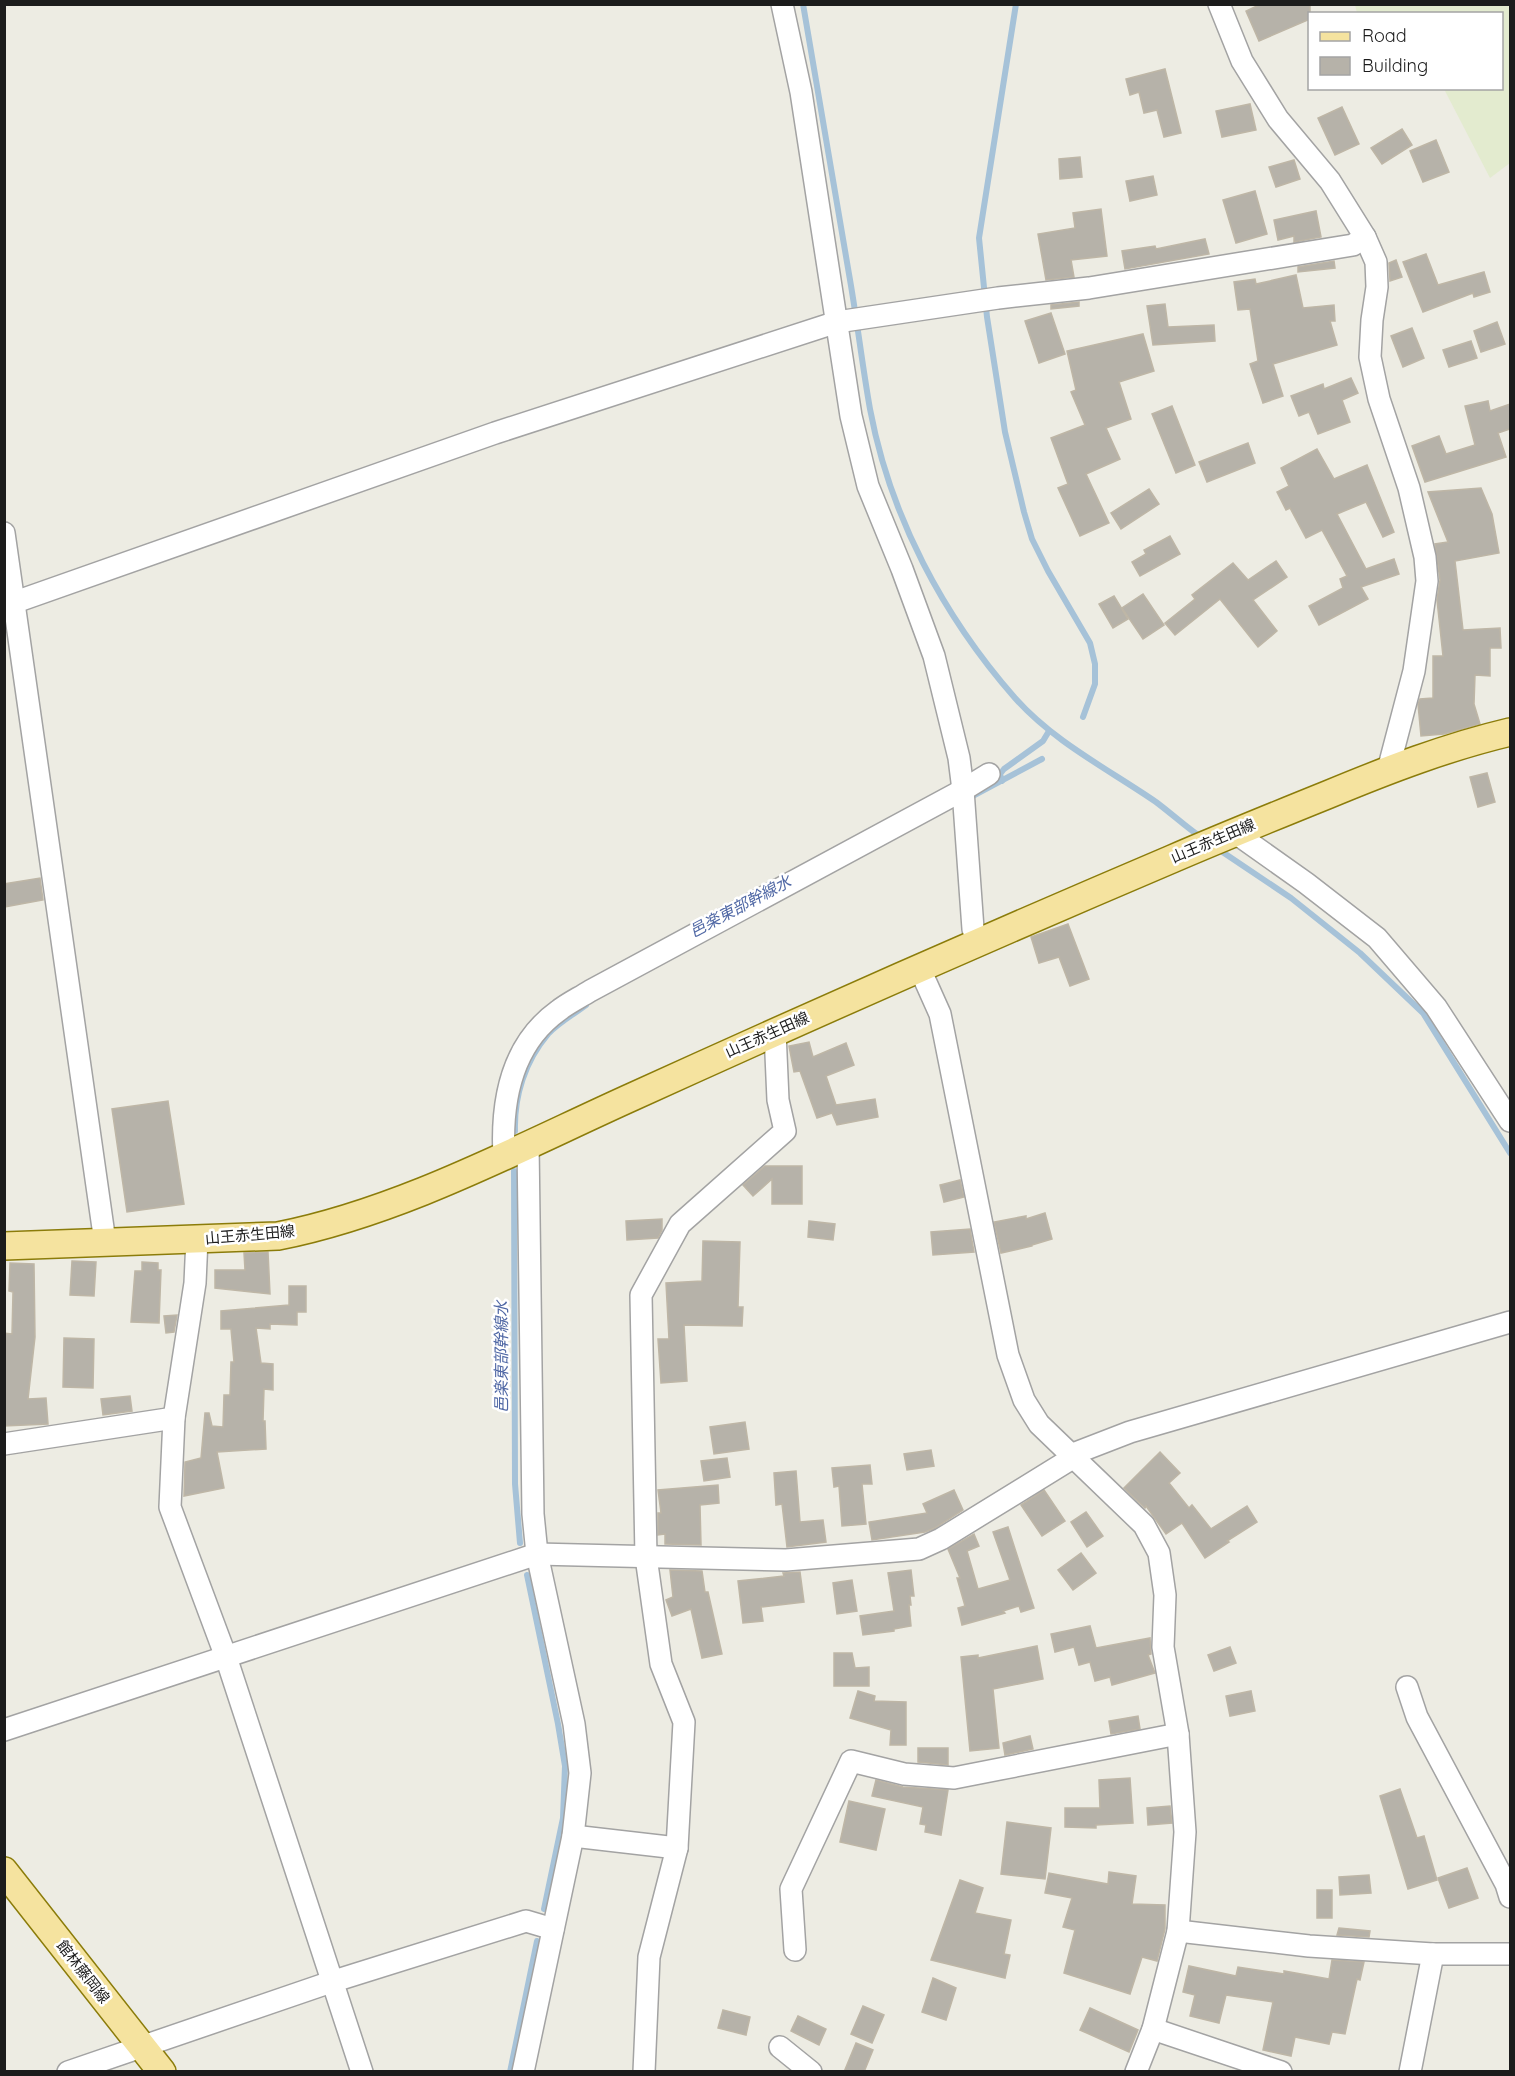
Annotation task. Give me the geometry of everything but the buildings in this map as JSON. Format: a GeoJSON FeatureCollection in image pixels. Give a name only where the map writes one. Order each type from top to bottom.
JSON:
{"type":"FeatureCollection","features":[{"type":"Feature","properties":{"kind":"main road","name":"山王赤生田線"},"geometry":{"type":"LineString","coordinates":[[4,1246],[278,1236],[321,1227],[420,1192],[504,1156],[919,967],[1234,832],[1388,770],[1510,732]]}},
{"type":"Feature","properties":{"kind":"main road","name":"館林藤岡線"},"geometry":{"type":"LineString","coordinates":[[4,1871],[162,2072]]}},
{"type":"Feature","properties":{"kind":"street"},"geometry":{"type":"LineString","coordinates":[[782,4],[801,92],[851,416],[868,486],[934,656],[952,725],[964,797],[973,929],[977,942]]}},
{"type":"Feature","properties":{"kind":"street"},"geometry":{"type":"LineString","coordinates":[[1219,4],[1242,61],[1278,119],[1330,181],[1365,237],[1376,262],[1377,287],[1370,357],[1379,399],[1409,488],[1425,557],[1427,580],[1414,672],[1388,770]]}},
{"type":"Feature","properties":{"kind":"street"},"geometry":{"type":"LineString","coordinates":[[9,604],[495,433],[837,322],[998,298],[1089,288],[1353,245],[1365,237]]}},
{"type":"Feature","properties":{"kind":"street"},"geometry":{"type":"LineString","coordinates":[[4,533],[9,604],[105,1242]]}},
{"type":"Feature","properties":{"kind":"street"},"geometry":{"type":"LineString","coordinates":[[504,1156],[502,1132],[505,1106],[508,1086],[518,1057],[532,1036],[557,1011],[590,991],[964,797],[989,774]]}},
{"type":"Feature","properties":{"kind":"street"},"geometry":{"type":"LineString","coordinates":[[1234,832],[1306,883],[1377,938],[1436,1007],[1510,1121]]}},
{"type":"Feature","properties":{"kind":"street"},"geometry":{"type":"LineString","coordinates":[[919,967],[940,1014],[1008,1355],[1024,1400],[1039,1424],[1073,1454],[1144,1525],[1159,1553],[1165,1595],[1163,1647],[1178,1734],[1185,1832],[1178,1931],[1153,2029],[1136,2072]]}},
{"type":"Feature","properties":{"kind":"street"},"geometry":{"type":"LineString","coordinates":[[644,2072],[649,1958],[676,1848],[684,1722],[661,1664],[646,1557],[641,1294],[680,1224],[785,1131],[778,1100],[775,1032]]}},
{"type":"Feature","properties":{"kind":"street"},"geometry":{"type":"LineString","coordinates":[[524,2072],[573,1836],[580,1773],[574,1724],[537,1554],[533,1514],[528,1144]]}},
{"type":"Feature","properties":{"kind":"street"},"geometry":{"type":"LineString","coordinates":[[197,1239],[195,1283],[174,1418],[170,1507],[225,1657],[362,2072]]}},
{"type":"Feature","properties":{"kind":"street"},"geometry":{"type":"LineString","coordinates":[[4,1730],[537,1554],[786,1560],[920,1549],[941,1539],[1066,1462],[1073,1454],[1130,1432],[1510,1322]]}},
{"type":"Feature","properties":{"kind":"street"},"geometry":{"type":"LineString","coordinates":[[4,1444],[174,1418]]}},
{"type":"Feature","properties":{"kind":"street"},"geometry":{"type":"LineString","coordinates":[[1407,1687],[1417,1717],[1506,1884],[1510,1897]]}},
{"type":"Feature","properties":{"kind":"street"},"geometry":{"type":"LineString","coordinates":[[795,1950],[791,1889],[851,1761],[904,1774],[954,1778],[1178,1734]]}},
{"type":"Feature","properties":{"kind":"street"},"geometry":{"type":"LineString","coordinates":[[573,1836],[676,1848]]}},
{"type":"Feature","properties":{"kind":"street"},"geometry":{"type":"LineString","coordinates":[[68,2072],[331,1982],[526,1921],[553,1929]]}},
{"type":"Feature","properties":{"kind":"street"},"geometry":{"type":"LineString","coordinates":[[1178,1931],[1309,1946],[1432,1954],[1510,1954]]}},
{"type":"Feature","properties":{"kind":"street"},"geometry":{"type":"LineString","coordinates":[[1410,2072],[1432,1954]]}},
{"type":"Feature","properties":{"kind":"street"},"geometry":{"type":"LineString","coordinates":[[1153,2029],[1281,2072]]}},
{"type":"Feature","properties":{"kind":"street"},"geometry":{"type":"LineString","coordinates":[[780,2047],[811,2072]]}},
{"type":"Feature","properties":{"kind":"green space"},"geometry":{"type":"Polygon","coordinates":[[[1355,5],[1510,5],[1510,163],[1490,178],[1445,90],[1503,90],[1503,12],[1357,12],[1355,5]]]}},
{"type":"Feature","properties":{"kind":"waterway"},"geometry":{"type":"LineString","coordinates":[[803,4],[870,409],[891,488],[923,563],[965,633],[989,666],[1030,714],[1064,742],[1156,802],[1202,838]]}},
{"type":"Feature","properties":{"kind":"waterway"},"geometry":{"type":"LineString","coordinates":[[1016,4],[979,238],[987,317],[1005,432],[1024,512],[1032,539],[1048,571],[1090,643],[1095,664],[1095,684],[1083,717]]}},
{"type":"Feature","properties":{"kind":"waterway"},"geometry":{"type":"LineString","coordinates":[[1002,781],[1000,774],[1004,769],[1043,741],[1049,731]]}},
{"type":"Feature","properties":{"kind":"waterway","name":"邑楽東部幹線水"},"geometry":{"type":"LineString","coordinates":[[967,799],[1042,759]]}},
{"type":"Feature","properties":{"kind":"waterway"},"geometry":{"type":"LineString","coordinates":[[1218,849],[1291,898],[1360,953],[1423,1013],[1510,1153]]}},
{"type":"Feature","properties":{"kind":"waterway","name":"邑楽東部幹線水"},"geometry":{"type":"LineString","coordinates":[[515,1131],[519,1092],[533,1056],[552,1030],[586,1005]]}},
{"type":"Feature","properties":{"kind":"waterway","name":"邑楽東部幹線水"},"geometry":{"type":"LineString","coordinates":[[514,1171],[515,1484],[520,1543]]}},
{"type":"Feature","properties":{"kind":"waterway","name":"邑楽東部幹線水"},"geometry":{"type":"LineString","coordinates":[[527,1575],[565,1766],[563,1818],[544,1909]]}},
{"type":"Feature","properties":{"kind":"waterway","name":"邑楽東部幹線水"},"geometry":{"type":"LineString","coordinates":[[510,2072],[537,1941]]}}]}
